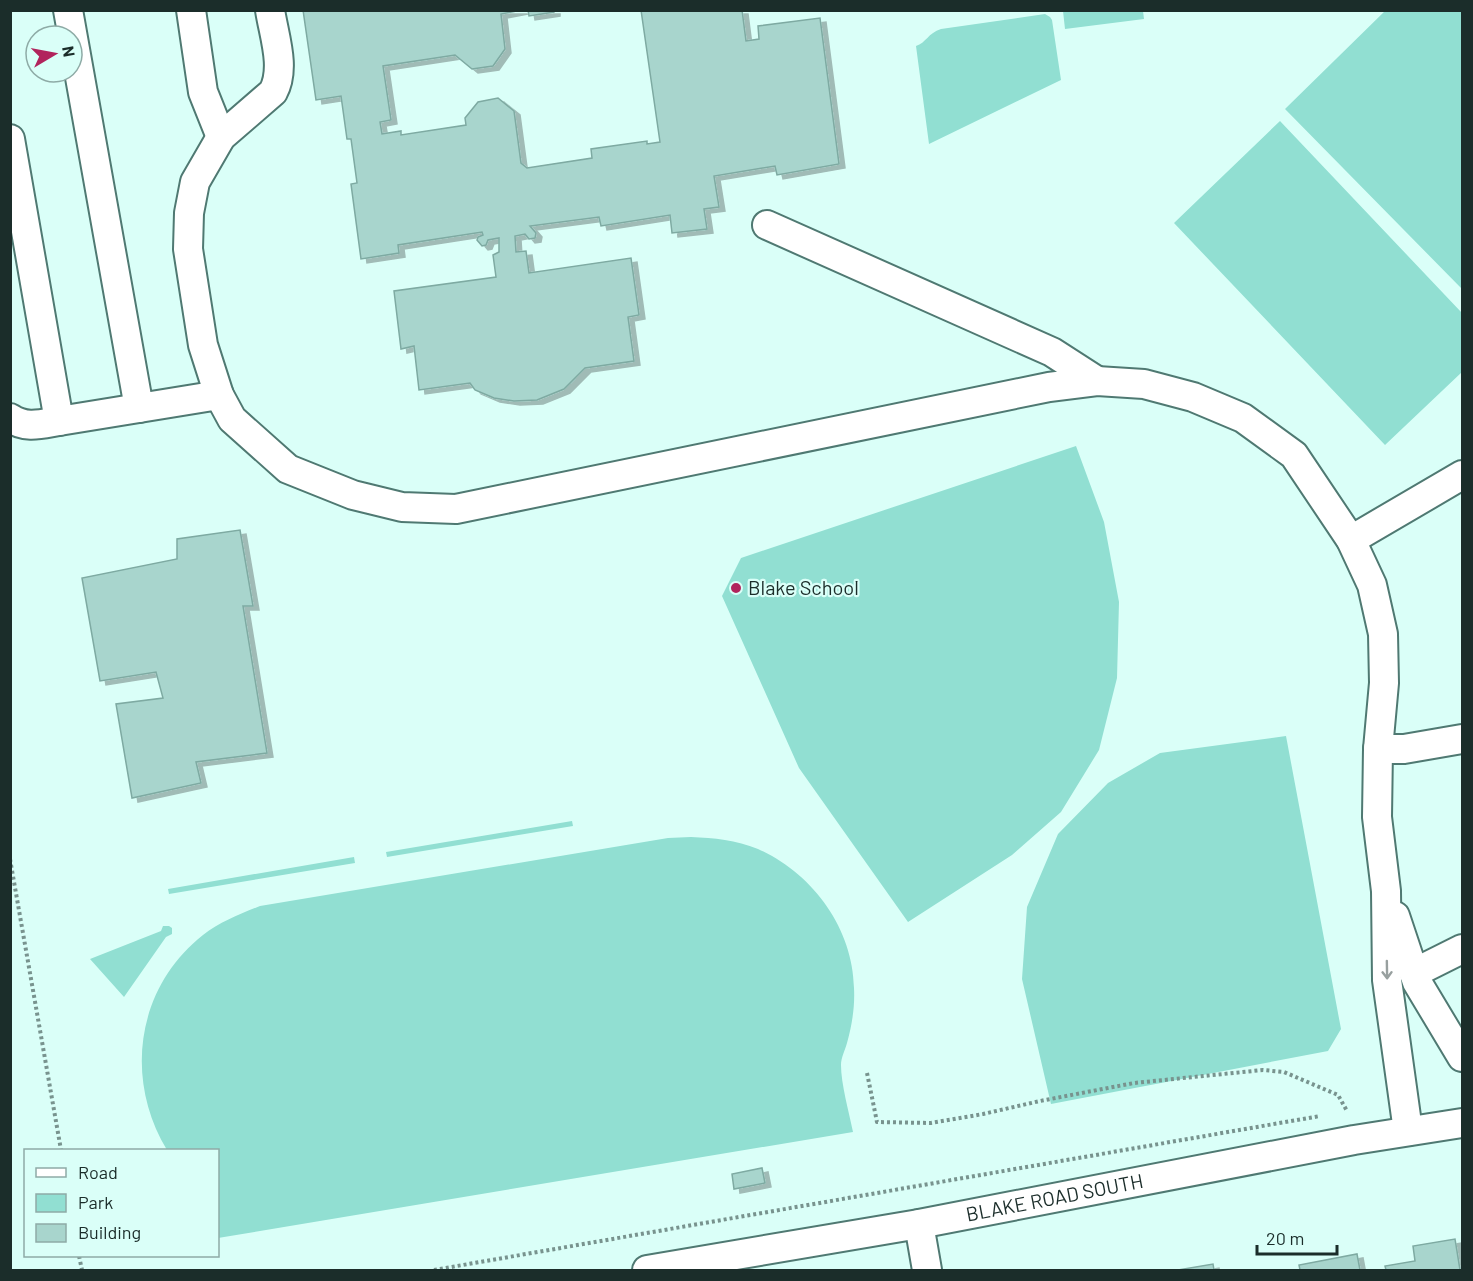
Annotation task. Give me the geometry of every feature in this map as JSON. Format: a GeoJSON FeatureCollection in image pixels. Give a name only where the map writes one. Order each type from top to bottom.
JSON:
{"type":"FeatureCollection","features":[{"type":"Feature","properties":{"kind":"street"},"geometry":{"type":"LineString","coordinates":[[68,10],[138,408]]}},
{"type":"Feature","properties":{"kind":"street"},"geometry":{"type":"LineString","coordinates":[[191,10],[203,92],[220,137]]}},
{"type":"Feature","properties":{"kind":"street"},"geometry":{"type":"LineString","coordinates":[[270,10],[279,68],[278,82],[273,92],[220,137],[195,182],[189,213],[188,249],[203,345],[219,395],[232,419],[288,469],[352,495],[402,507],[456,510],[1049,387],[1097,381],[1144,384],[1193,398],[1243,418],[1294,455],[1351,540],[1372,585],[1383,634],[1384,683],[1378,749],[1377,818],[1386,891],[1387,980],[1408,1131]]}},
{"type":"Feature","properties":{"kind":"street"},"geometry":{"type":"LineString","coordinates":[[10,140],[59,421]]}},
{"type":"Feature","properties":{"kind":"street"},"geometry":{"type":"LineString","coordinates":[[767,225],[1052,352],[1097,381]]}},
{"type":"Feature","properties":{"kind":"street"},"geometry":{"type":"LineString","coordinates":[[10,418],[20,424],[34,425],[219,395]]}},
{"type":"Feature","properties":{"kind":"street"},"geometry":{"type":"LineString","coordinates":[[1351,540],[1462,475]]}},
{"type":"Feature","properties":{"kind":"street"},"geometry":{"type":"LineString","coordinates":[[1378,749],[1404,749],[1462,739]]}},
{"type":"Feature","properties":{"kind":"street"},"geometry":{"type":"LineString","coordinates":[[1386,891],[1417,982],[1462,1057]]}},
{"type":"Feature","properties":{"kind":"street"},"geometry":{"type":"LineString","coordinates":[[1414,973],[1462,949]]}},
{"type":"Feature","properties":{"kind":"street","name":"BLAKE ROAD SOUTH"},"geometry":{"type":"LineString","coordinates":[[647,1270],[919,1224],[1354,1140],[1462,1123]]}},
{"type":"Feature","properties":{"kind":"street"},"geometry":{"type":"LineString","coordinates":[[919,1224],[927,1270]]}},
{"type":"Feature","properties":{"kind":"path"},"geometry":{"type":"LineString","coordinates":[[10,859],[61,1149]]}},
{"type":"Feature","properties":{"kind":"path"},"geometry":{"type":"LineString","coordinates":[[867,1072],[877,1122],[931,1123],[1134,1083],[1263,1070],[1284,1072],[1338,1095],[1347,1111],[1335,1113]]}},
{"type":"Feature","properties":{"kind":"path"},"geometry":{"type":"LineString","coordinates":[[434,1270],[1324,1115]]}},
{"type":"Feature","properties":{"kind":"green space"},"geometry":{"type":"Polygon","coordinates":[[[1386,10],[1462,11],[1462,289],[1285,109],[1386,10]]]}},
{"type":"Feature","properties":{"kind":"green space"},"geometry":{"type":"Polygon","coordinates":[[[1063,11],[1143,11],[1144,19],[1065,29],[1063,11]]]}},
{"type":"Feature","properties":{"kind":"green space"},"geometry":{"type":"Polygon","coordinates":[[[1045,14],[1052,20],[1061,80],[929,144],[916,46],[941,29],[1045,14]]]}},
{"type":"Feature","properties":{"kind":"green space"},"geometry":{"type":"Polygon","coordinates":[[[1280,121],[1462,313],[1462,372],[1385,445],[1174,223],[1280,121]]]}},
{"type":"Feature","properties":{"kind":"green space"},"geometry":{"type":"Polygon","coordinates":[[[1076,446],[1104,522],[1119,602],[1117,678],[1099,750],[1061,812],[1012,855],[908,922],[799,768],[722,596],[741,558],[1076,446]]]}},
{"type":"Feature","properties":{"kind":"green space"},"geometry":{"type":"Polygon","coordinates":[[[1286,736],[1341,1029],[1328,1051],[1051,1104],[1022,979],[1027,907],[1058,834],[1108,783],[1160,753],[1286,736]]]}},
{"type":"Feature","properties":{"kind":"green space"},"geometry":{"type":"Polygon","coordinates":[[[572,821],[573,826],[387,857],[386,852],[572,821]]]}},
{"type":"Feature","properties":{"kind":"green space"},"geometry":{"type":"Polygon","coordinates":[[[668,838],[717,839],[741,843],[758,849],[778,859],[796,872],[826,905],[846,944],[852,966],[854,1002],[852,1023],[842,1060],[841,1073],[853,1132],[219,1238],[219,1149],[166,1149],[153,1123],[145,1094],[142,1065],[144,1036],[151,1008],[163,981],[180,957],[203,935],[223,922],[260,906],[668,838]]]}},
{"type":"Feature","properties":{"kind":"green space"},"geometry":{"type":"Polygon","coordinates":[[[354,857],[355,863],[169,894],[168,889],[354,857]]]}},
{"type":"Feature","properties":{"kind":"green space"},"geometry":{"type":"Polygon","coordinates":[[[163,926],[172,928],[172,934],[166,937],[124,997],[90,959],[161,931],[163,926]]]}},
{"type":"Feature","properties":{"kind":"building"},"geometry":{"type":"Polygon","coordinates":[[[303,10],[522,10],[501,14],[505,49],[493,66],[472,69],[455,55],[383,66],[391,120],[380,122],[382,134],[401,131],[401,135],[466,125],[465,118],[478,102],[498,98],[514,111],[521,163],[527,168],[592,158],[591,149],[647,141],[647,144],[660,142],[641,10],[742,10],[746,41],[759,39],[758,26],[820,18],[839,164],[777,175],[775,166],[714,176],[719,207],[704,209],[707,229],[672,233],[670,215],[601,226],[599,217],[530,226],[536,233],[535,238],[529,239],[525,234],[515,236],[516,252],[526,251],[529,273],[631,258],[639,315],[628,317],[634,361],[585,368],[564,389],[537,400],[514,401],[494,398],[475,390],[470,383],[419,390],[414,346],[401,349],[394,291],[496,277],[493,255],[499,252],[499,238],[488,240],[486,245],[482,246],[477,240],[483,235],[482,232],[398,245],[399,253],[361,259],[351,184],[357,183],[351,139],[347,139],[341,96],[316,100],[303,10]]]}},
{"type":"Feature","properties":{"kind":"building"},"geometry":{"type":"Polygon","coordinates":[[[528,10],[554,10],[554,12],[529,16],[528,10]]]}},
{"type":"Feature","properties":{"kind":"building"},"geometry":{"type":"Polygon","coordinates":[[[240,530],[253,606],[243,606],[267,753],[196,762],[201,783],[132,798],[116,704],[163,698],[156,672],[100,681],[82,578],[177,559],[177,539],[240,530]]]}},
{"type":"Feature","properties":{"kind":"building"},"geometry":{"type":"Polygon","coordinates":[[[762,1168],[765,1183],[734,1189],[732,1174],[762,1168]]]}},
{"type":"Feature","properties":{"kind":"building"},"geometry":{"type":"Polygon","coordinates":[[[1455,1239],[1460,1270],[1386,1270],[1385,1266],[1415,1261],[1413,1246],[1455,1239]]]}},
{"type":"Feature","properties":{"kind":"building"},"geometry":{"type":"Polygon","coordinates":[[[1357,1254],[1360,1270],[1300,1270],[1299,1265],[1357,1254]]]}},
{"type":"Feature","properties":{"kind":"building"},"geometry":{"type":"Polygon","coordinates":[[[1213,1264],[1214,1270],[1178,1270],[1213,1264]]]}},
{"type":"Feature","properties":{"kind":"place","name":"Blake School"},"geometry":{"type":"Point","coordinates":[736,588]}}]}
